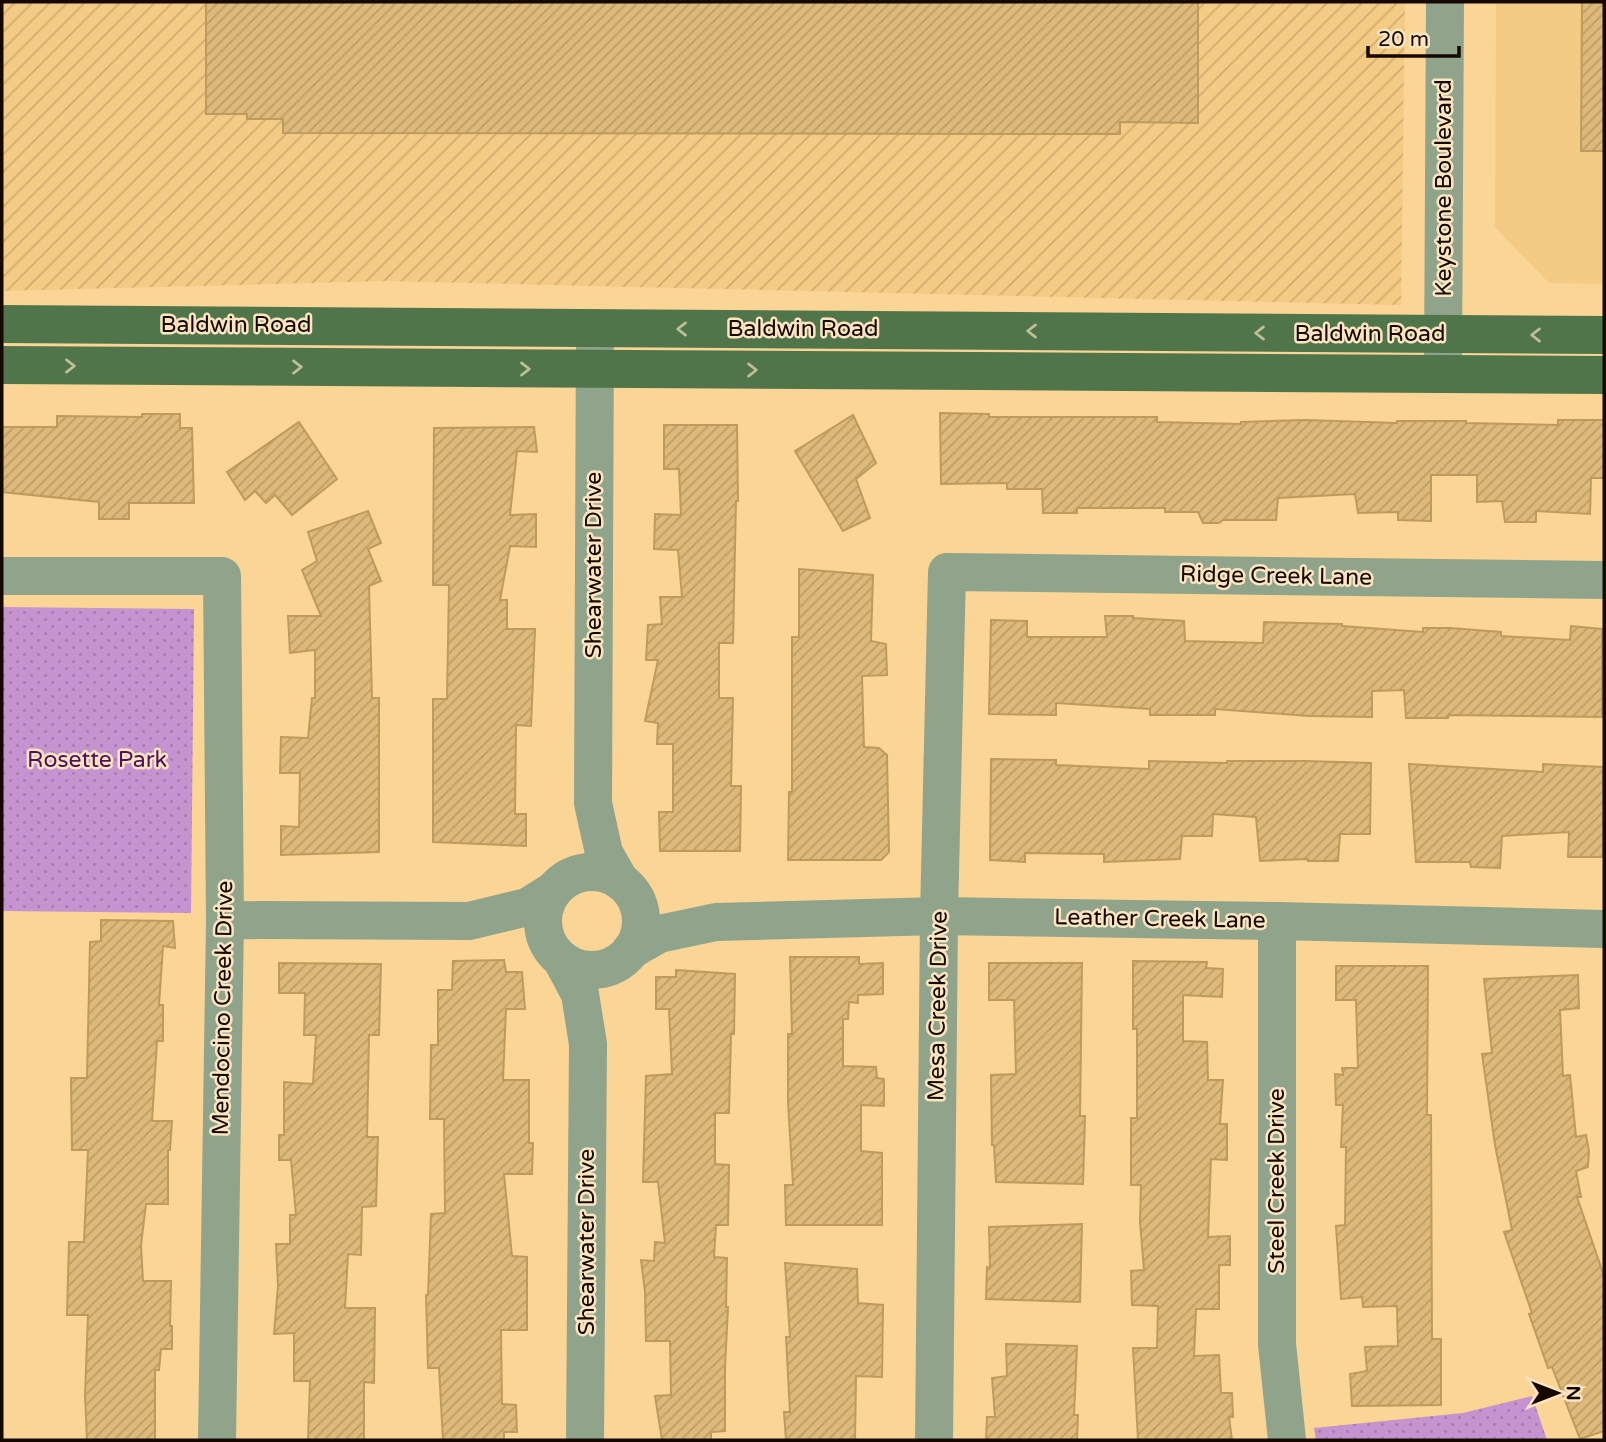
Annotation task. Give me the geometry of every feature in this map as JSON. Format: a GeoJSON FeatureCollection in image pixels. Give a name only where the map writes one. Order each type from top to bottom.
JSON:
{"type":"FeatureCollection","features":[{"type":"Feature","properties":{"kind":"main road","name":"Baldwin Road"},"geometry":{"type":"LineString","coordinates":[[2,324],[1604,335]]}},
{"type":"Feature","properties":{"kind":"main road","name":"Baldwin Road"},"geometry":{"type":"LineString","coordinates":[[2,365],[1604,375]]}},
{"type":"Feature","properties":{"kind":"street","name":"Keystone Boulevard"},"geometry":{"type":"LineString","coordinates":[[1443,374],[1445,2]]}},
{"type":"Feature","properties":{"kind":"street","name":"Shearwater Drive"},"geometry":{"type":"LineString","coordinates":[[595,328],[593,803],[604,853],[626,886]]}},
{"type":"Feature","properties":{"kind":"street","name":"Ridge Creek Lane"},"geometry":{"type":"LineString","coordinates":[[947,572],[1604,580]]}},
{"type":"Feature","properties":{"kind":"street","name":"Mesa Creek Drive"},"geometry":{"type":"LineString","coordinates":[[934,1440],[939,916],[947,572]]}},
{"type":"Feature","properties":{"kind":"street","name":"Mendocino Creek Drive"},"geometry":{"type":"LineString","coordinates":[[2,576],[222,576],[225,920],[217,1440]]}},
{"type":"Feature","properties":{"kind":"street","name":"Shearwater Drive"},"geometry":{"type":"LineString","coordinates":[[557,887],[580,855],[593,803]]}},
{"type":"Feature","properties":{"kind":"street"},"geometry":{"type":"LineString","coordinates":[[225,920],[469,921],[524,933],[576,968],[592,971],[607,968],[626,956],[638,936],[641,921],[638,906],[626,886],[606,874],[591,872],[576,874],[527,907],[469,921]]}},
{"type":"Feature","properties":{"kind":"street","name":"Leather Creek Lane"},"geometry":{"type":"LineString","coordinates":[[626,886],[641,900],[662,910],[716,922]]}},
{"type":"Feature","properties":{"kind":"street"},"geometry":{"type":"LineString","coordinates":[[557,887],[544,906],[542,922],[545,937],[557,956]]}},
{"type":"Feature","properties":{"kind":"street","name":"Leather Creek Lane"},"geometry":{"type":"LineString","coordinates":[[626,956],[659,934],[716,922],[939,916],[1604,929]]}},
{"type":"Feature","properties":{"kind":"street","name":"Steel Creek Drive"},"geometry":{"type":"LineString","coordinates":[[1277,921],[1277,1344],[1287,1440]]}},
{"type":"Feature","properties":{"kind":"street","name":"Shearwater Drive"},"geometry":{"type":"LineString","coordinates":[[557,956],[580,994],[588,1044],[585,1440]]}},
{"type":"Feature","properties":{"kind":"street","name":"Shearwater Drive"},"geometry":{"type":"LineString","coordinates":[[588,1044],[603,993],[626,956]]}},
{"type":"Feature","properties":{"kind":"shaded area"},"geometry":{"type":"Polygon","coordinates":[[[2,2],[1405,2],[1401,305],[386,281],[2,291],[2,2]]]}},
{"type":"Feature","properties":{"kind":"shaded area"},"geometry":{"type":"Polygon","coordinates":[[[1496,2],[1604,2],[1604,284],[1549,283],[1495,227],[1496,2]]]}},
{"type":"Feature","properties":{"kind":"green space","name":"Rosette Park"},"geometry":{"type":"Polygon","coordinates":[[[2,607],[194,609],[191,913],[2,911],[2,607]]]}},
{"type":"Feature","properties":{"kind":"green space"},"geometry":{"type":"Polygon","coordinates":[[[1532,1396],[1547,1440],[1316,1440],[1314,1428],[1463,1413],[1532,1396]]]}},
{"type":"Feature","properties":{"kind":"building"},"geometry":{"type":"Polygon","coordinates":[[[206,2],[1198,2],[1198,123],[1120,122],[1120,134],[283,133],[283,119],[247,119],[247,114],[206,114],[206,2]]]}},
{"type":"Feature","properties":{"kind":"building"},"geometry":{"type":"Polygon","coordinates":[[[1582,2],[1604,2],[1604,151],[1581,151],[1582,2]]]}},
{"type":"Feature","properties":{"kind":"building"},"geometry":{"type":"Polygon","coordinates":[[[940,413],[989,414],[989,417],[1157,417],[1157,422],[1241,424],[1306,420],[1397,423],[1466,421],[1558,425],[1558,420],[1604,420],[1604,478],[1591,478],[1590,514],[1536,511],[1536,522],[1505,522],[1502,501],[1477,502],[1477,475],[1431,475],[1431,521],[1398,520],[1398,512],[1358,513],[1355,494],[1278,498],[1276,520],[1223,520],[1219,523],[1203,523],[1198,512],[1165,512],[1165,508],[1077,508],[1077,513],[1043,513],[1042,489],[1007,489],[1007,483],[941,484],[940,413]]]}},
{"type":"Feature","properties":{"kind":"building"},"geometry":{"type":"Polygon","coordinates":[[[142,414],[180,414],[180,428],[192,428],[194,503],[129,503],[129,519],[99,519],[99,502],[2,492],[2,427],[57,427],[57,416],[142,417],[142,414]]]}},
{"type":"Feature","properties":{"kind":"building"},"geometry":{"type":"Polygon","coordinates":[[[853,415],[876,463],[856,479],[870,518],[843,531],[795,451],[853,415]]]}},
{"type":"Feature","properties":{"kind":"building"},"geometry":{"type":"Polygon","coordinates":[[[299,422],[337,479],[292,515],[275,495],[266,503],[255,491],[245,500],[227,472],[299,422]]]}},
{"type":"Feature","properties":{"kind":"building"},"geometry":{"type":"Polygon","coordinates":[[[664,425],[737,425],[738,501],[733,643],[719,643],[719,698],[733,698],[731,786],[741,786],[740,851],[660,851],[659,812],[673,812],[673,744],[657,744],[658,723],[645,721],[658,660],[646,660],[648,625],[662,624],[660,597],[682,597],[678,550],[654,549],[655,514],[681,515],[679,469],[664,469],[664,425]]]}},
{"type":"Feature","properties":{"kind":"building"},"geometry":{"type":"Polygon","coordinates":[[[534,427],[537,452],[517,451],[510,515],[536,514],[536,547],[510,546],[500,600],[507,600],[507,629],[535,629],[531,726],[516,725],[515,814],[526,814],[526,846],[433,842],[433,699],[447,699],[449,585],[433,585],[434,428],[534,427]]]}},
{"type":"Feature","properties":{"kind":"building"},"geometry":{"type":"Polygon","coordinates":[[[368,511],[381,543],[368,549],[381,581],[369,586],[372,698],[379,698],[379,852],[281,855],[281,826],[299,827],[300,773],[280,773],[281,737],[308,738],[312,698],[315,698],[315,650],[290,653],[288,616],[321,616],[302,570],[317,561],[308,532],[368,511]]]}},
{"type":"Feature","properties":{"kind":"building"},"geometry":{"type":"Polygon","coordinates":[[[799,569],[873,575],[871,641],[886,644],[887,675],[862,676],[864,747],[879,748],[887,755],[889,852],[881,860],[788,860],[789,792],[792,792],[792,637],[799,637],[799,569]]]}},
{"type":"Feature","properties":{"kind":"building"},"geometry":{"type":"Polygon","coordinates":[[[1105,616],[1184,621],[1185,641],[1263,643],[1264,622],[1342,624],[1423,632],[1423,628],[1450,628],[1501,632],[1501,636],[1570,640],[1571,626],[1602,629],[1602,717],[1449,715],[1448,718],[1406,718],[1404,690],[1372,691],[1372,717],[1309,716],[1215,709],[1215,715],[1150,715],[1150,709],[1056,703],[1056,715],[989,714],[991,620],[1027,621],[1027,637],[1107,637],[1105,616]]]}},
{"type":"Feature","properties":{"kind":"building"},"geometry":{"type":"Polygon","coordinates":[[[991,759],[1056,760],[1056,765],[1149,769],[1149,761],[1371,763],[1370,834],[1340,834],[1338,861],[1260,861],[1256,817],[1213,814],[1212,836],[1182,836],[1180,859],[1104,862],[1104,854],[1025,853],[1025,862],[990,860],[991,759]]]}},
{"type":"Feature","properties":{"kind":"building"},"geometry":{"type":"Polygon","coordinates":[[[1409,764],[1543,772],[1543,764],[1603,767],[1603,857],[1568,857],[1569,832],[1502,836],[1500,868],[1471,867],[1470,862],[1416,862],[1409,764]]]}},
{"type":"Feature","properties":{"kind":"building"},"geometry":{"type":"Polygon","coordinates":[[[101,920],[173,921],[175,948],[163,946],[159,1005],[163,1005],[163,1041],[157,1041],[152,1121],[172,1121],[168,1150],[168,1204],[146,1204],[141,1245],[143,1281],[171,1281],[172,1349],[161,1349],[159,1370],[155,1370],[155,1440],[87,1440],[85,1395],[88,1315],[67,1315],[69,1242],[84,1242],[88,1150],[72,1150],[71,1078],[87,1078],[90,942],[101,941],[101,920]]]}},
{"type":"Feature","properties":{"kind":"building"},"geometry":{"type":"Polygon","coordinates":[[[790,957],[859,957],[859,964],[883,963],[883,994],[858,995],[858,1003],[849,1002],[848,1019],[843,1019],[843,1066],[876,1067],[877,1078],[884,1079],[884,1106],[861,1105],[861,1151],[882,1153],[882,1225],[786,1225],[785,1185],[793,1185],[788,1102],[788,1034],[792,1034],[790,957]]]}},
{"type":"Feature","properties":{"kind":"building"},"geometry":{"type":"Polygon","coordinates":[[[504,960],[506,972],[522,972],[525,1009],[506,1009],[503,1080],[529,1080],[529,1143],[533,1143],[532,1174],[504,1174],[512,1256],[527,1257],[527,1330],[501,1330],[502,1404],[516,1405],[517,1432],[504,1432],[504,1440],[443,1440],[439,1368],[428,1368],[426,1295],[431,1214],[445,1213],[444,1119],[430,1119],[431,1045],[438,1045],[438,990],[452,990],[453,961],[504,960]]]}},
{"type":"Feature","properties":{"kind":"building"},"geometry":{"type":"Polygon","coordinates":[[[1133,961],[1207,962],[1206,968],[1223,969],[1222,997],[1183,995],[1183,1041],[1207,1042],[1208,1080],[1223,1080],[1220,1124],[1227,1124],[1227,1160],[1211,1159],[1208,1237],[1230,1236],[1230,1265],[1219,1265],[1219,1309],[1196,1309],[1194,1356],[1219,1355],[1221,1393],[1232,1393],[1233,1417],[1229,1417],[1232,1440],[1138,1440],[1133,1348],[1157,1348],[1158,1306],[1132,1305],[1131,1271],[1144,1270],[1140,1222],[1141,1185],[1131,1185],[1131,1118],[1137,1118],[1137,1029],[1133,1029],[1133,961]]]}},
{"type":"Feature","properties":{"kind":"building"},"geometry":{"type":"Polygon","coordinates":[[[279,963],[381,964],[379,1035],[369,1035],[367,1137],[378,1137],[376,1206],[362,1207],[361,1255],[348,1254],[345,1308],[375,1308],[374,1383],[364,1382],[364,1440],[308,1440],[310,1381],[294,1381],[294,1333],[274,1334],[278,1286],[276,1244],[290,1244],[290,1215],[296,1215],[291,1160],[279,1160],[279,1135],[284,1135],[284,1082],[313,1084],[316,1035],[304,1035],[305,993],[279,993],[279,963]]]}},
{"type":"Feature","properties":{"kind":"building"},"geometry":{"type":"Polygon","coordinates":[[[989,963],[1082,963],[1080,1116],[1085,1116],[1083,1184],[996,1182],[992,1145],[991,1075],[1016,1074],[1014,1000],[989,1000],[989,963]]]}},
{"type":"Feature","properties":{"kind":"building"},"geometry":{"type":"Polygon","coordinates":[[[1336,966],[1428,966],[1427,1115],[1431,1115],[1432,1339],[1441,1339],[1441,1405],[1352,1406],[1350,1374],[1367,1371],[1365,1347],[1398,1346],[1397,1306],[1363,1307],[1362,1297],[1341,1299],[1336,1226],[1345,1225],[1346,1147],[1341,1147],[1343,1105],[1336,1105],[1335,1074],[1343,1075],[1342,1068],[1358,1068],[1356,1000],[1336,1000],[1336,966]]]}},
{"type":"Feature","properties":{"kind":"building"},"geometry":{"type":"Polygon","coordinates":[[[676,970],[735,974],[729,1113],[715,1113],[715,1164],[729,1165],[728,1225],[716,1225],[714,1257],[727,1258],[725,1431],[711,1432],[711,1440],[662,1440],[655,1396],[671,1395],[670,1341],[646,1341],[641,1260],[654,1261],[655,1242],[665,1243],[658,1182],[643,1182],[646,1076],[672,1074],[669,1009],[656,1009],[656,977],[676,977],[676,970]]]}},
{"type":"Feature","properties":{"kind":"building"},"geometry":{"type":"Polygon","coordinates":[[[1578,975],[1579,1008],[1560,1010],[1563,1076],[1570,1075],[1576,1137],[1586,1135],[1588,1167],[1576,1171],[1581,1197],[1577,1197],[1604,1276],[1604,1431],[1580,1439],[1552,1367],[1548,1368],[1504,1232],[1512,1230],[1495,1145],[1482,1054],[1492,1053],[1484,979],[1578,975]]]}},
{"type":"Feature","properties":{"kind":"building"},"geometry":{"type":"Polygon","coordinates":[[[1082,1224],[1080,1302],[986,1299],[987,1267],[990,1268],[989,1227],[1082,1224]]]}},
{"type":"Feature","properties":{"kind":"building"},"geometry":{"type":"Polygon","coordinates":[[[785,1263],[857,1269],[858,1303],[883,1305],[882,1377],[856,1376],[855,1440],[786,1440],[784,1412],[790,1412],[786,1337],[790,1337],[785,1263]]]}},
{"type":"Feature","properties":{"kind":"building"},"geometry":{"type":"Polygon","coordinates":[[[1006,1344],[1077,1346],[1074,1415],[1078,1415],[1077,1440],[986,1440],[987,1417],[995,1417],[992,1378],[1007,1376],[1006,1344]]]}}]}
